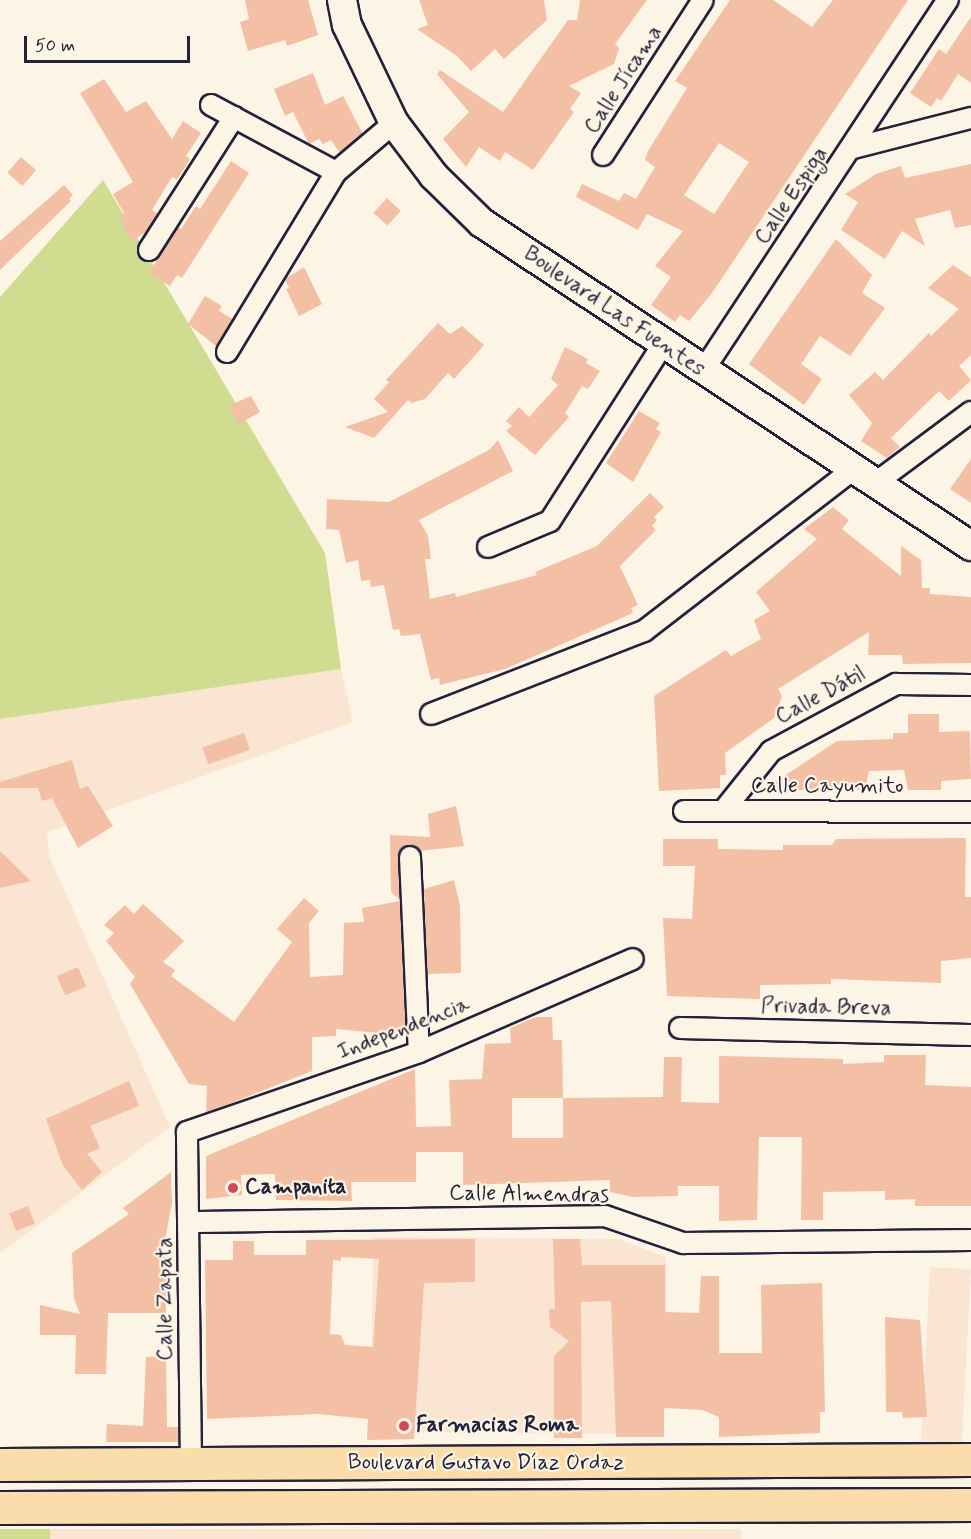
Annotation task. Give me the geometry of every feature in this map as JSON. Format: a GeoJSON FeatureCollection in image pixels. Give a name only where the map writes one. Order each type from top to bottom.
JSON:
{"type":"FeatureCollection","features":[{"type":"Feature","properties":{"kind":"main road","name":"Boulevard Gustavo Díaz Ordaz"},"geometry":{"type":"LineString","coordinates":[[0,1465],[971,1460]]}},
{"type":"Feature","properties":{"kind":"main road","name":"Boulevard Gustavo Díaz Ordaz"},"geometry":{"type":"LineString","coordinates":[[0,1508],[971,1505]]}},
{"type":"Feature","properties":{"kind":"street","name":"Boulevard Las Fuentes"},"geometry":{"type":"LineString","coordinates":[[342,0],[347,25],[394,123],[434,176],[482,223],[863,477],[971,546]]}},
{"type":"Feature","properties":{"kind":"street","name":"Calle Jícama"},"geometry":{"type":"LineString","coordinates":[[603,155],[704,0]]}},
{"type":"Feature","properties":{"kind":"street"},"geometry":{"type":"LineString","coordinates":[[854,148],[948,0]]}},
{"type":"Feature","properties":{"kind":"street"},"geometry":{"type":"LineString","coordinates":[[211,105],[336,172]]}},
{"type":"Feature","properties":{"kind":"street"},"geometry":{"type":"LineString","coordinates":[[149,250],[234,117]]}},
{"type":"Feature","properties":{"kind":"street","name":"Calle Espiga"},"geometry":{"type":"LineString","coordinates":[[703,371],[854,148],[971,117]]}},
{"type":"Feature","properties":{"kind":"street"},"geometry":{"type":"LineString","coordinates":[[227,352],[336,172],[394,123]]}},
{"type":"Feature","properties":{"kind":"street"},"geometry":{"type":"LineString","coordinates":[[489,547],[550,520],[663,344]]}},
{"type":"Feature","properties":{"kind":"street"},"geometry":{"type":"LineString","coordinates":[[431,714],[644,631],[863,477],[971,412]]}},
{"type":"Feature","properties":{"kind":"street","name":"Calle Dátil"},"geometry":{"type":"LineString","coordinates":[[723,811],[771,751],[896,684],[971,685]]}},
{"type":"Feature","properties":{"kind":"street","name":"Calle Cayumito"},"geometry":{"type":"LineString","coordinates":[[684,812],[971,812]]}},
{"type":"Feature","properties":{"kind":"street"},"geometry":{"type":"LineString","coordinates":[[410,857],[419,1052]]}},
{"type":"Feature","properties":{"kind":"street","name":"Independencia"},"geometry":{"type":"LineString","coordinates":[[187,1132],[419,1052],[633,958]]}},
{"type":"Feature","properties":{"kind":"street","name":"Privada Breva"},"geometry":{"type":"LineString","coordinates":[[680,1028],[971,1035]]}},
{"type":"Feature","properties":{"kind":"street","name":"Calle Zapata"},"geometry":{"type":"LineString","coordinates":[[187,1132],[190,1222],[191,1465]]}},
{"type":"Feature","properties":{"kind":"street","name":"Calle Almendras"},"geometry":{"type":"LineString","coordinates":[[190,1222],[605,1216],[682,1243],[971,1240]]}},
{"type":"Feature","properties":{"kind":"shaded area"},"geometry":{"type":"Polygon","coordinates":[[[341,669],[353,722],[47,832],[49,856],[170,1127],[0,1253],[0,719],[341,669]]]}},
{"type":"Feature","properties":{"kind":"shaded area"},"geometry":{"type":"Polygon","coordinates":[[[373,1237],[618,1239],[666,1257],[666,1336],[618,1434],[371,1432],[373,1237]]]}},
{"type":"Feature","properties":{"kind":"shaded area"},"geometry":{"type":"Polygon","coordinates":[[[930,1267],[971,1269],[962,1443],[921,1441],[930,1267]]]}},
{"type":"Feature","properties":{"kind":"shaded area"},"geometry":{"type":"Polygon","coordinates":[[[50,1529],[741,1529],[741,1539],[50,1539],[50,1529]]]}},
{"type":"Feature","properties":{"kind":"green space"},"geometry":{"type":"Polygon","coordinates":[[[103,180],[325,553],[341,669],[0,719],[0,297],[103,180]]]}},
{"type":"Feature","properties":{"kind":"green space"},"geometry":{"type":"Polygon","coordinates":[[[0,1529],[50,1529],[50,1539],[0,1539],[0,1529]]]}},
{"type":"Feature","properties":{"kind":"building"},"geometry":{"type":"Polygon","coordinates":[[[245,0],[308,0],[318,35],[287,46],[285,40],[248,51],[240,22],[249,19],[245,0]]]}},
{"type":"Feature","properties":{"kind":"building"},"geometry":{"type":"Polygon","coordinates":[[[419,0],[544,0],[547,20],[504,59],[495,49],[471,71],[457,56],[417,29],[428,25],[419,0]]]}},
{"type":"Feature","properties":{"kind":"building"},"geometry":{"type":"Polygon","coordinates":[[[580,0],[647,0],[615,44],[619,48],[614,64],[569,86],[581,93],[570,109],[574,112],[533,170],[505,152],[500,161],[479,147],[466,167],[443,139],[469,112],[437,74],[440,70],[503,112],[568,20],[577,20],[580,0]]]}},
{"type":"Feature","properties":{"kind":"building"},"geometry":{"type":"Polygon","coordinates":[[[730,0],[773,0],[812,27],[833,0],[908,0],[712,293],[689,321],[680,315],[675,322],[651,305],[671,277],[655,266],[683,231],[647,214],[638,230],[576,197],[582,184],[619,201],[624,193],[636,199],[655,167],[645,160],[648,151],[687,88],[675,81],[730,0]],[[719,143],[684,195],[714,214],[749,162],[719,143]]]}},
{"type":"Feature","properties":{"kind":"building"},"geometry":{"type":"Polygon","coordinates":[[[971,17],[971,83],[958,74],[941,101],[937,98],[931,107],[910,93],[939,49],[946,54],[971,17]]]}},
{"type":"Feature","properties":{"kind":"building"},"geometry":{"type":"Polygon","coordinates":[[[313,73],[325,105],[343,96],[363,134],[340,153],[331,140],[323,144],[319,139],[309,144],[293,112],[285,116],[274,89],[313,73]]]}},
{"type":"Feature","properties":{"kind":"building"},"geometry":{"type":"Polygon","coordinates":[[[104,79],[126,112],[146,101],[172,139],[183,121],[201,133],[186,156],[190,159],[177,180],[172,177],[152,210],[158,214],[147,231],[132,241],[120,219],[124,213],[113,194],[133,182],[80,93],[104,79]]]}},
{"type":"Feature","properties":{"kind":"building"},"geometry":{"type":"Polygon","coordinates":[[[21,157],[36,170],[22,186],[7,173],[21,157]]]}},
{"type":"Feature","properties":{"kind":"building"},"geometry":{"type":"Polygon","coordinates":[[[231,161],[249,173],[182,278],[177,275],[170,286],[149,273],[178,227],[181,229],[196,206],[200,209],[231,161]]]}},
{"type":"Feature","properties":{"kind":"building"},"geometry":{"type":"Polygon","coordinates":[[[971,164],[971,225],[955,228],[950,210],[915,219],[925,246],[902,231],[885,259],[841,230],[858,202],[845,194],[876,174],[901,166],[905,178],[971,164]]]}},
{"type":"Feature","properties":{"kind":"building"},"geometry":{"type":"Polygon","coordinates":[[[64,185],[73,195],[69,199],[71,201],[0,270],[0,241],[64,185]]]}},
{"type":"Feature","properties":{"kind":"building"},"geometry":{"type":"Polygon","coordinates":[[[387,198],[401,211],[387,226],[373,213],[387,198]]]}},
{"type":"Feature","properties":{"kind":"building"},"geometry":{"type":"Polygon","coordinates":[[[836,239],[872,275],[862,293],[885,308],[850,356],[820,336],[801,364],[822,379],[804,405],[749,364],[836,239]]]}},
{"type":"Feature","properties":{"kind":"building"},"geometry":{"type":"Polygon","coordinates":[[[953,265],[971,277],[971,355],[959,366],[971,380],[949,401],[939,391],[891,438],[900,447],[887,458],[861,441],[872,423],[849,395],[875,372],[883,380],[929,333],[931,336],[959,309],[928,288],[953,265]]]}},
{"type":"Feature","properties":{"kind":"building"},"geometry":{"type":"Polygon","coordinates":[[[304,267],[322,304],[299,316],[286,289],[289,288],[285,279],[304,267]]]}},
{"type":"Feature","properties":{"kind":"building"},"geometry":{"type":"Polygon","coordinates":[[[205,296],[222,306],[219,311],[233,319],[216,346],[188,324],[205,296]]]}},
{"type":"Feature","properties":{"kind":"building"},"geometry":{"type":"Polygon","coordinates":[[[438,323],[450,334],[462,326],[484,345],[454,379],[448,373],[425,399],[411,403],[408,400],[374,438],[345,427],[388,412],[374,399],[389,382],[386,380],[438,323]]]}},
{"type":"Feature","properties":{"kind":"building"},"geometry":{"type":"Polygon","coordinates":[[[565,347],[588,359],[586,363],[600,371],[588,389],[582,386],[565,413],[569,417],[535,455],[506,431],[512,426],[506,421],[519,407],[529,417],[558,385],[551,379],[565,347]]]}},
{"type":"Feature","properties":{"kind":"building"},"geometry":{"type":"Polygon","coordinates":[[[251,396],[260,412],[239,424],[228,406],[251,396]]]}},
{"type":"Feature","properties":{"kind":"building"},"geometry":{"type":"Polygon","coordinates":[[[639,411],[660,423],[656,429],[661,432],[633,482],[606,463],[639,411]]]}},
{"type":"Feature","properties":{"kind":"building"},"geometry":{"type":"Polygon","coordinates":[[[498,440],[513,471],[419,520],[428,536],[431,559],[425,559],[430,599],[455,593],[456,597],[537,575],[535,572],[597,546],[650,493],[664,507],[654,517],[657,520],[652,526],[656,530],[620,566],[638,605],[631,608],[633,613],[505,669],[440,685],[439,678],[431,680],[420,634],[401,636],[399,629],[393,630],[384,585],[371,587],[370,580],[361,581],[358,560],[346,563],[339,530],[326,529],[327,499],[389,502],[489,450],[498,440]]]}},
{"type":"Feature","properties":{"kind":"building"},"geometry":{"type":"Polygon","coordinates":[[[971,459],[971,503],[950,489],[971,459]]]}},
{"type":"Feature","properties":{"kind":"building"},"geometry":{"type":"Polygon","coordinates":[[[833,507],[849,520],[842,529],[901,576],[901,546],[921,560],[922,588],[930,588],[930,594],[971,597],[971,663],[903,664],[902,655],[868,655],[869,632],[778,689],[782,696],[774,718],[725,753],[726,775],[720,775],[720,788],[659,791],[654,696],[726,650],[731,656],[761,639],[754,620],[770,611],[756,592],[817,539],[804,529],[833,507]]]}},
{"type":"Feature","properties":{"kind":"building"},"geometry":{"type":"Polygon","coordinates":[[[908,714],[939,714],[939,732],[970,731],[971,779],[941,781],[941,790],[908,790],[904,770],[869,771],[865,790],[763,790],[837,741],[893,739],[893,733],[908,733],[908,714]]]}},
{"type":"Feature","properties":{"kind":"building"},"geometry":{"type":"Polygon","coordinates":[[[244,733],[250,750],[208,764],[202,747],[244,733]]]}},
{"type":"Feature","properties":{"kind":"building"},"geometry":{"type":"Polygon","coordinates":[[[72,760],[80,789],[88,786],[113,826],[78,848],[52,798],[42,801],[38,788],[0,788],[0,782],[72,760]]]}},
{"type":"Feature","properties":{"kind":"building"},"geometry":{"type":"Polygon","coordinates":[[[456,806],[464,846],[420,851],[415,846],[403,847],[398,858],[400,900],[391,892],[390,835],[430,837],[428,814],[456,806]]]}},
{"type":"Feature","properties":{"kind":"building"},"geometry":{"type":"Polygon","coordinates":[[[966,838],[965,897],[971,897],[971,958],[941,961],[941,983],[831,979],[831,984],[760,985],[760,999],[667,996],[663,918],[692,919],[695,866],[663,866],[663,839],[718,839],[718,849],[783,850],[783,845],[832,845],[836,839],[966,838]]]}},
{"type":"Feature","properties":{"kind":"building"},"geometry":{"type":"Polygon","coordinates":[[[0,851],[31,881],[0,888],[0,851]]]}},
{"type":"Feature","properties":{"kind":"building"},"geometry":{"type":"Polygon","coordinates":[[[454,880],[460,906],[461,973],[427,974],[424,889],[454,880]]]}},
{"type":"Feature","properties":{"kind":"building"},"geometry":{"type":"Polygon","coordinates":[[[304,898],[319,911],[309,923],[310,977],[343,975],[344,923],[364,922],[362,908],[400,901],[406,1032],[400,1035],[336,1029],[336,1036],[312,1037],[312,1071],[206,1113],[207,1086],[189,1084],[130,984],[135,977],[106,941],[114,933],[104,925],[125,905],[134,914],[143,904],[184,941],[163,962],[175,970],[171,976],[234,1022],[292,942],[277,929],[304,898]]]}},
{"type":"Feature","properties":{"kind":"building"},"geometry":{"type":"Polygon","coordinates":[[[78,967],[86,986],[65,995],[57,976],[78,967]]]}},
{"type":"Feature","properties":{"kind":"building"},"geometry":{"type":"Polygon","coordinates":[[[536,1017],[552,1017],[553,1040],[562,1040],[563,1098],[663,1097],[664,1057],[682,1057],[681,1102],[719,1103],[719,1056],[843,1059],[843,1064],[884,1062],[884,1055],[926,1055],[925,1085],[971,1087],[971,1206],[915,1206],[915,1199],[885,1200],[885,1191],[823,1192],[823,1220],[801,1220],[802,1137],[759,1137],[757,1220],[719,1221],[719,1186],[678,1186],[678,1196],[633,1197],[610,1192],[610,1180],[463,1185],[463,1152],[416,1152],[416,1182],[351,1182],[352,1201],[276,1200],[275,1174],[241,1175],[242,1195],[206,1199],[206,1156],[415,1069],[416,1127],[451,1126],[449,1080],[482,1079],[485,1044],[511,1043],[510,1028],[536,1017]],[[512,1098],[512,1138],[563,1138],[563,1098],[512,1098]]]}},
{"type":"Feature","properties":{"kind":"building"},"geometry":{"type":"Polygon","coordinates":[[[129,1081],[139,1106],[90,1126],[100,1148],[87,1154],[102,1172],[82,1190],[63,1166],[46,1119],[129,1081]]]}},
{"type":"Feature","properties":{"kind":"building"},"geometry":{"type":"Polygon","coordinates":[[[171,1172],[172,1203],[162,1256],[166,1257],[166,1313],[108,1313],[106,1374],[75,1374],[76,1335],[40,1335],[40,1305],[80,1314],[74,1299],[72,1253],[129,1214],[123,1208],[171,1172]]]}},
{"type":"Feature","properties":{"kind":"building"},"geometry":{"type":"Polygon","coordinates":[[[28,1206],[35,1224],[16,1231],[9,1213],[28,1206]]]}},
{"type":"Feature","properties":{"kind":"building"},"geometry":{"type":"Polygon","coordinates":[[[475,1239],[475,1282],[424,1283],[414,1439],[367,1440],[368,1419],[318,1414],[207,1419],[205,1260],[233,1260],[233,1241],[254,1241],[254,1255],[306,1255],[306,1240],[475,1239]],[[341,1257],[341,1261],[333,1260],[330,1334],[341,1335],[345,1345],[373,1347],[379,1259],[341,1257]]]}},
{"type":"Feature","properties":{"kind":"building"},"geometry":{"type":"Polygon","coordinates":[[[553,1239],[580,1239],[582,1265],[665,1265],[665,1312],[699,1313],[701,1276],[719,1276],[719,1353],[762,1353],[761,1285],[822,1283],[825,1412],[820,1412],[820,1433],[719,1437],[719,1417],[702,1410],[664,1408],[664,1437],[616,1437],[611,1301],[581,1302],[582,1438],[554,1438],[554,1356],[569,1341],[550,1327],[549,1309],[555,1309],[553,1239]]]}},
{"type":"Feature","properties":{"kind":"building"},"geometry":{"type":"Polygon","coordinates":[[[885,1317],[920,1320],[927,1417],[903,1418],[902,1412],[886,1412],[885,1317]]]}},
{"type":"Feature","properties":{"kind":"building"},"geometry":{"type":"Polygon","coordinates":[[[146,1357],[166,1357],[167,1427],[179,1427],[179,1442],[106,1442],[107,1424],[143,1426],[146,1357]]]}},
{"type":"Feature","properties":{"kind":"place","name":"Campanita"},"geometry":{"type":"Point","coordinates":[233,1188]}},
{"type":"Feature","properties":{"kind":"place","name":"Farmacias Roma"},"geometry":{"type":"Point","coordinates":[404,1426]}}]}
